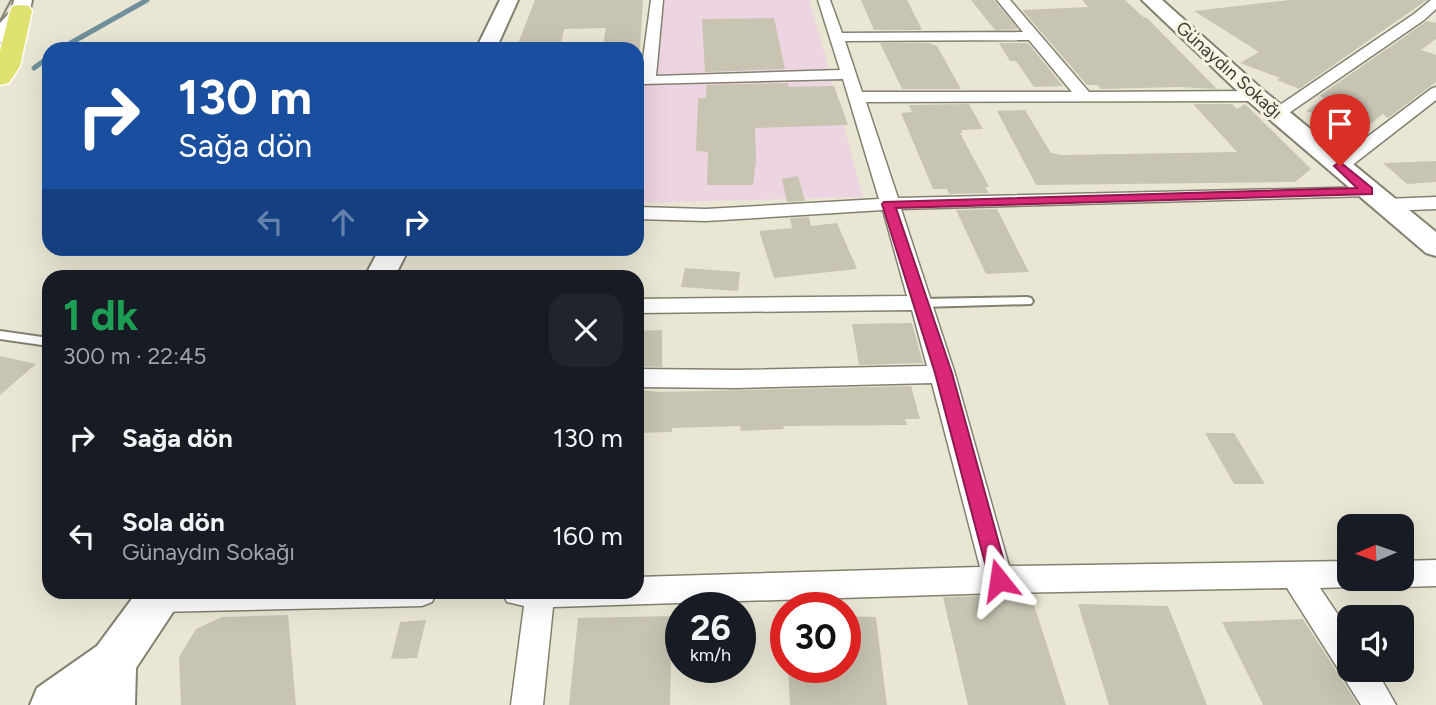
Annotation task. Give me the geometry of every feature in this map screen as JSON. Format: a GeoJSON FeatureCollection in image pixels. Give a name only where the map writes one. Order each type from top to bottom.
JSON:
{"type":"FeatureCollection","features":[{"type":"Feature","properties":{"kind":"main road"},"geometry":{"type":"LineString","coordinates":[[0,78],[8,66],[22,5]]}},
{"type":"Feature","properties":{"kind":"street"},"geometry":{"type":"LineString","coordinates":[[489,42],[509,0]]}},
{"type":"Feature","properties":{"kind":"street"},"geometry":{"type":"LineString","coordinates":[[657,0],[648,81],[849,74]]}},
{"type":"Feature","properties":{"kind":"street"},"geometry":{"type":"LineString","coordinates":[[824,0],[858,96],[943,373],[999,580]]}},
{"type":"Feature","properties":{"kind":"street"},"geometry":{"type":"LineString","coordinates":[[1003,0],[1084,96]]}},
{"type":"Feature","properties":{"kind":"street","name":"Günaydın Sokağı"},"geometry":{"type":"LineString","coordinates":[[1152,0],[1256,96],[1436,247]]}},
{"type":"Feature","properties":{"kind":"street"},"geometry":{"type":"LineString","coordinates":[[1278,114],[1419,17],[1436,2]]}},
{"type":"Feature","properties":{"kind":"street"},"geometry":{"type":"LineString","coordinates":[[0,36],[22,5]]}},
{"type":"Feature","properties":{"kind":"street"},"geometry":{"type":"LineString","coordinates":[[837,37],[1034,36]]}},
{"type":"Feature","properties":{"kind":"street"},"geometry":{"type":"LineString","coordinates":[[1340,166],[1436,92]]}},
{"type":"Feature","properties":{"kind":"street"},"geometry":{"type":"LineString","coordinates":[[858,96],[1256,96]]}},
{"type":"Feature","properties":{"kind":"street"},"geometry":{"type":"LineString","coordinates":[[1420,105],[1436,115]]}},
{"type":"Feature","properties":{"kind":"street"},"geometry":{"type":"LineString","coordinates":[[644,213],[706,215],[889,204],[1377,198],[1436,204]]}},
{"type":"Feature","properties":{"kind":"street"},"geometry":{"type":"LineString","coordinates":[[644,306],[920,303]]}},
{"type":"Feature","properties":{"kind":"street"},"geometry":{"type":"LineString","coordinates":[[644,378],[736,379],[943,373]]}},
{"type":"Feature","properties":{"kind":"street"},"geometry":{"type":"LineString","coordinates":[[1414,573],[1436,572]]}},
{"type":"Feature","properties":{"kind":"street"},"geometry":{"type":"LineString","coordinates":[[644,591],[999,580],[1337,574]]}},
{"type":"Feature","properties":{"kind":"street"},"geometry":{"type":"LineString","coordinates":[[1295,575],[1337,640]]}},
{"type":"Feature","properties":{"kind":"street"},"geometry":{"type":"LineString","coordinates":[[54,705],[112,684],[158,599]]}},
{"type":"Feature","properties":{"kind":"street"},"geometry":{"type":"LineString","coordinates":[[527,705],[528,599]]}},
{"type":"Feature","properties":{"kind":"street"},"geometry":{"type":"LineString","coordinates":[[1365,682],[1380,705]]}},
{"type":"Feature","properties":{"kind":"lane"},"geometry":{"type":"LineString","coordinates":[[920,303],[1027,301]]}},
{"type":"Feature","properties":{"kind":"lane"},"geometry":{"type":"LineString","coordinates":[[0,335],[42,341]]}},
{"type":"Feature","properties":{"kind":"shaded area"},"geometry":{"type":"Polygon","coordinates":[[[662,0],[809,0],[829,69],[657,75],[662,0]]]}},
{"type":"Feature","properties":{"kind":"shaded area"},"geometry":{"type":"Polygon","coordinates":[[[831,79],[863,197],[644,203],[644,85],[831,79]]]}},
{"type":"Feature","properties":{"kind":"building"},"geometry":{"type":"Polygon","coordinates":[[[535,0],[643,0],[640,42],[603,42],[606,28],[564,29],[561,42],[519,42],[535,0]]]}},
{"type":"Feature","properties":{"kind":"building"},"geometry":{"type":"Polygon","coordinates":[[[861,0],[907,0],[922,30],[874,30],[861,0]]]}},
{"type":"Feature","properties":{"kind":"building"},"geometry":{"type":"Polygon","coordinates":[[[971,0],[994,0],[1018,29],[995,30],[971,0]]]}},
{"type":"Feature","properties":{"kind":"building"},"geometry":{"type":"Polygon","coordinates":[[[1082,0],[1125,0],[1146,17],[1217,89],[1101,89],[1097,85],[1087,85],[1022,10],[1088,7],[1082,0]]]}},
{"type":"Feature","properties":{"kind":"building"},"geometry":{"type":"Polygon","coordinates":[[[1289,0],[1427,0],[1299,89],[1277,80],[1280,78],[1240,63],[1259,52],[1194,11],[1289,0]]]}},
{"type":"Feature","properties":{"kind":"building"},"geometry":{"type":"Polygon","coordinates":[[[774,18],[785,69],[705,72],[702,19],[774,18]]]}},
{"type":"Feature","properties":{"kind":"building"},"geometry":{"type":"Polygon","coordinates":[[[1427,21],[1436,23],[1436,39],[1421,50],[1436,55],[1436,82],[1388,118],[1383,114],[1360,132],[1306,111],[1325,98],[1319,96],[1427,21]]]}},
{"type":"Feature","properties":{"kind":"building"},"geometry":{"type":"Polygon","coordinates":[[[880,43],[929,43],[937,46],[961,89],[902,89],[880,43]]]}},
{"type":"Feature","properties":{"kind":"building"},"geometry":{"type":"Polygon","coordinates":[[[999,43],[1028,43],[1063,86],[1034,87],[1016,61],[1010,61],[999,43]]]}},
{"type":"Feature","properties":{"kind":"building"},"geometry":{"type":"Polygon","coordinates":[[[788,83],[789,87],[834,86],[848,125],[755,128],[756,160],[753,185],[707,185],[708,152],[696,151],[698,98],[706,98],[706,85],[788,83]]]}},
{"type":"Feature","properties":{"kind":"building"},"geometry":{"type":"Polygon","coordinates":[[[969,104],[983,129],[961,130],[963,133],[960,133],[989,187],[985,187],[989,193],[949,194],[947,189],[933,189],[901,113],[912,112],[909,105],[969,104]]]}},
{"type":"Feature","properties":{"kind":"building"},"geometry":{"type":"Polygon","coordinates":[[[1193,104],[1232,104],[1237,109],[1245,104],[1311,169],[1295,182],[1036,185],[997,111],[1025,110],[1051,153],[1062,155],[1237,152],[1193,104]]]}},
{"type":"Feature","properties":{"kind":"building"},"geometry":{"type":"Polygon","coordinates":[[[1436,161],[1436,182],[1407,184],[1383,163],[1436,161]]]}},
{"type":"Feature","properties":{"kind":"building"},"geometry":{"type":"Polygon","coordinates":[[[798,176],[805,201],[787,202],[782,179],[798,176]]]}},
{"type":"Feature","properties":{"kind":"building"},"geometry":{"type":"Polygon","coordinates":[[[997,209],[1029,272],[986,274],[956,210],[997,209]]]}},
{"type":"Feature","properties":{"kind":"building"},"geometry":{"type":"Polygon","coordinates":[[[809,217],[811,226],[837,223],[857,269],[774,278],[759,231],[792,228],[790,218],[809,217]]]}},
{"type":"Feature","properties":{"kind":"building"},"geometry":{"type":"Polygon","coordinates":[[[685,268],[740,272],[738,291],[681,287],[685,268]]]}},
{"type":"Feature","properties":{"kind":"building"},"geometry":{"type":"Polygon","coordinates":[[[912,323],[923,363],[859,365],[852,324],[912,323]]]}},
{"type":"Feature","properties":{"kind":"building"},"geometry":{"type":"Polygon","coordinates":[[[662,330],[662,367],[644,366],[644,331],[662,330]]]}},
{"type":"Feature","properties":{"kind":"building"},"geometry":{"type":"Polygon","coordinates":[[[0,356],[36,364],[0,395],[0,356]]]}},
{"type":"Feature","properties":{"kind":"building"},"geometry":{"type":"Polygon","coordinates":[[[911,386],[920,419],[905,419],[907,425],[783,426],[784,429],[741,431],[740,426],[672,428],[672,432],[644,433],[644,391],[911,386]]]}},
{"type":"Feature","properties":{"kind":"building"},"geometry":{"type":"Polygon","coordinates":[[[1205,433],[1234,433],[1265,484],[1234,484],[1205,433]]]}},
{"type":"Feature","properties":{"kind":"building"},"geometry":{"type":"Polygon","coordinates":[[[1031,595],[1066,705],[968,705],[943,597],[1031,595]]]}},
{"type":"Feature","properties":{"kind":"building"},"geometry":{"type":"Polygon","coordinates":[[[1078,604],[1168,606],[1207,705],[1109,705],[1078,604]]]}},
{"type":"Feature","properties":{"kind":"building"},"geometry":{"type":"Polygon","coordinates":[[[288,615],[296,705],[181,705],[179,657],[196,629],[222,617],[288,615]]]}},
{"type":"Feature","properties":{"kind":"building"},"geometry":{"type":"Polygon","coordinates":[[[665,616],[665,683],[670,683],[670,705],[569,705],[578,618],[665,616]]]}},
{"type":"Feature","properties":{"kind":"building"},"geometry":{"type":"Polygon","coordinates":[[[861,617],[876,617],[887,705],[790,705],[789,683],[861,683],[861,617]]]}},
{"type":"Feature","properties":{"kind":"building"},"geometry":{"type":"Polygon","coordinates":[[[1303,619],[1337,672],[1337,682],[1343,682],[1358,705],[1263,705],[1222,622],[1303,619]]]}},
{"type":"Feature","properties":{"kind":"building"},"geometry":{"type":"Polygon","coordinates":[[[426,620],[417,658],[391,659],[400,622],[426,620]]]}},
{"type":"Feature","properties":{"kind":"waterway"},"geometry":{"type":"LineString","coordinates":[[72,42],[147,0]]}},
{"type":"Feature","properties":{"kind":"waterway"},"geometry":{"type":"LineString","coordinates":[[34,68],[42,62]]}},
{"type":"Feature","properties":{"kind":"tram line"},"geometry":{"type":"LineString","coordinates":[[0,21],[11,0]]}},
{"type":"Feature","properties":{"kind":"route"},"geometry":{"type":"LineString","coordinates":[[999,580],[943,373],[889,204],[1368,191],[1340,166]]}}]}
